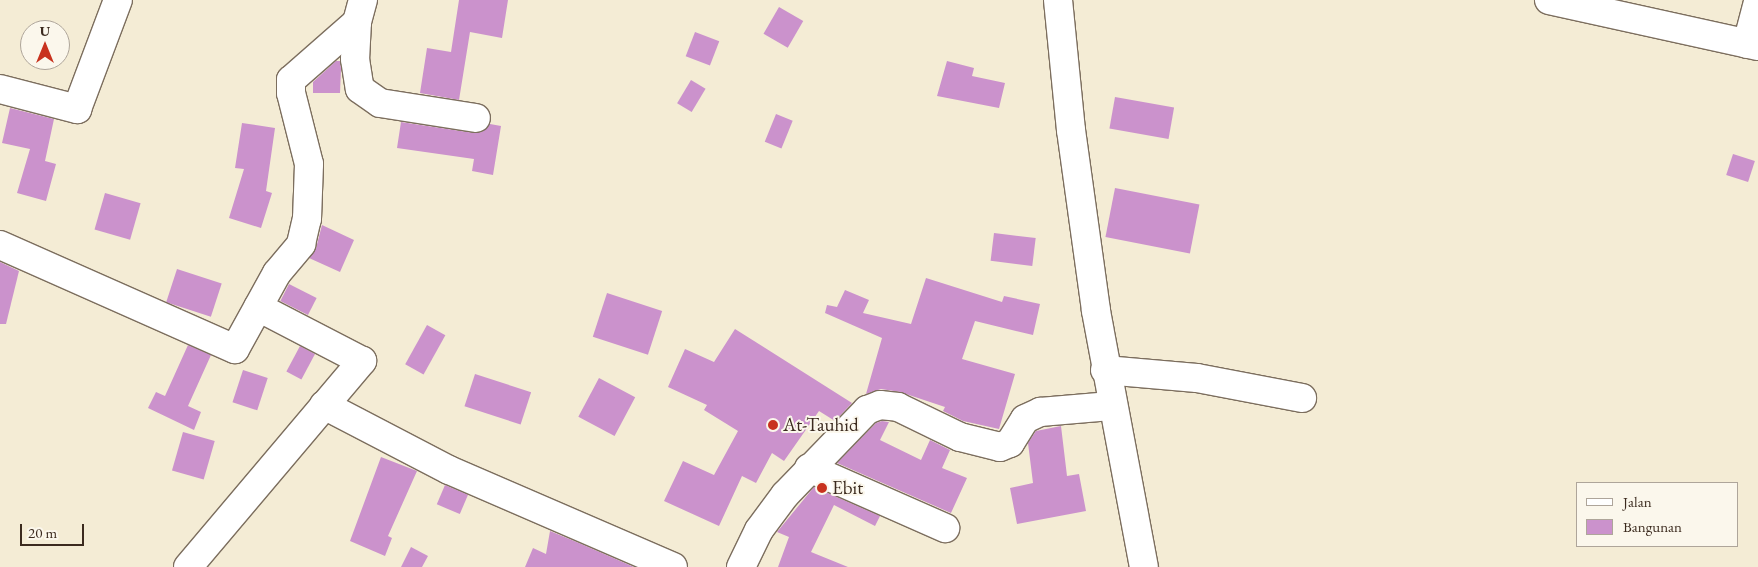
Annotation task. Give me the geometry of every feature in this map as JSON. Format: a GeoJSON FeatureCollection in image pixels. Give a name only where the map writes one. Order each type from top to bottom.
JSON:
{"type":"FeatureCollection","features":[{"type":"Feature","properties":{"kind":"main road"},"geometry":{"type":"LineString","coordinates":[[0,89],[77,109],[118,0]]}},
{"type":"Feature","properties":{"kind":"main road"},"geometry":{"type":"LineString","coordinates":[[1058,0],[1071,130],[1111,406],[1144,567]]}},
{"type":"Feature","properties":{"kind":"main road"},"geometry":{"type":"LineString","coordinates":[[1549,0],[1752,45],[1758,2]]}},
{"type":"Feature","properties":{"kind":"main road"},"geometry":{"type":"LineString","coordinates":[[360,11],[355,59],[360,89],[380,103],[476,118]]}},
{"type":"Feature","properties":{"kind":"main road"},"geometry":{"type":"LineString","coordinates":[[0,245],[235,349],[276,273],[301,244],[307,219],[309,164],[291,93],[291,80],[360,11]]}},
{"type":"Feature","properties":{"kind":"main road"},"geometry":{"type":"LineString","coordinates":[[188,567],[362,361],[258,306]]}},
{"type":"Feature","properties":{"kind":"main road"},"geometry":{"type":"LineString","coordinates":[[1106,370],[1197,378],[1302,398]]}},
{"type":"Feature","properties":{"kind":"main road"},"geometry":{"type":"LineString","coordinates":[[324,405],[449,470],[673,567]]}},
{"type":"Feature","properties":{"kind":"main road"},"geometry":{"type":"LineString","coordinates":[[741,567],[759,530],[809,468],[867,410],[880,405],[898,407],[960,437],[1000,447],[1010,443],[1025,419],[1040,412],[1111,406]]}},
{"type":"Feature","properties":{"kind":"main road"},"geometry":{"type":"LineString","coordinates":[[809,468],[945,528]]}},
{"type":"Feature","properties":{"kind":"building"},"geometry":{"type":"Polygon","coordinates":[[[459,0],[508,0],[502,38],[470,32],[459,100],[420,93],[427,48],[451,52],[459,0]]]}},
{"type":"Feature","properties":{"kind":"building"},"geometry":{"type":"Polygon","coordinates":[[[779,7],[803,21],[788,48],[764,34],[779,7]]]}},
{"type":"Feature","properties":{"kind":"building"},"geometry":{"type":"Polygon","coordinates":[[[695,32],[719,41],[710,66],[686,56],[695,32]]]}},
{"type":"Feature","properties":{"kind":"building"},"geometry":{"type":"Polygon","coordinates":[[[336,61],[340,61],[341,68],[340,93],[313,93],[313,82],[336,61]]]}},
{"type":"Feature","properties":{"kind":"building"},"geometry":{"type":"Polygon","coordinates":[[[947,61],[974,68],[972,76],[1005,83],[999,108],[937,96],[947,61]]]}},
{"type":"Feature","properties":{"kind":"building"},"geometry":{"type":"Polygon","coordinates":[[[691,80],[706,89],[692,112],[677,103],[691,80]]]}},
{"type":"Feature","properties":{"kind":"building"},"geometry":{"type":"Polygon","coordinates":[[[1115,97],[1174,107],[1169,139],[1109,129],[1115,97]]]}},
{"type":"Feature","properties":{"kind":"building"},"geometry":{"type":"Polygon","coordinates":[[[10,108],[54,119],[45,161],[56,164],[46,201],[17,193],[30,149],[2,143],[10,108]]]}},
{"type":"Feature","properties":{"kind":"building"},"geometry":{"type":"Polygon","coordinates":[[[776,114],[793,121],[781,149],[765,142],[776,114]]]}},
{"type":"Feature","properties":{"kind":"building"},"geometry":{"type":"Polygon","coordinates":[[[401,122],[474,133],[482,132],[490,124],[501,126],[493,175],[472,171],[474,159],[397,148],[401,122]]]}},
{"type":"Feature","properties":{"kind":"building"},"geometry":{"type":"Polygon","coordinates":[[[242,123],[275,128],[266,191],[272,193],[261,228],[229,218],[244,169],[235,168],[242,123]]]}},
{"type":"Feature","properties":{"kind":"building"},"geometry":{"type":"Polygon","coordinates":[[[1733,154],[1755,161],[1748,182],[1726,175],[1733,154]]]}},
{"type":"Feature","properties":{"kind":"building"},"geometry":{"type":"Polygon","coordinates":[[[1115,188],[1199,204],[1190,253],[1105,237],[1115,188]]]}},
{"type":"Feature","properties":{"kind":"building"},"geometry":{"type":"Polygon","coordinates":[[[105,193],[141,203],[130,240],[95,230],[105,193]]]}},
{"type":"Feature","properties":{"kind":"building"},"geometry":{"type":"Polygon","coordinates":[[[322,225],[354,240],[340,272],[309,258],[316,248],[322,225]]]}},
{"type":"Feature","properties":{"kind":"building"},"geometry":{"type":"Polygon","coordinates":[[[994,233],[1036,238],[1032,266],[991,261],[994,233]]]}},
{"type":"Feature","properties":{"kind":"building"},"geometry":{"type":"Polygon","coordinates":[[[0,262],[19,271],[6,324],[0,324],[0,262]]]}},
{"type":"Feature","properties":{"kind":"building"},"geometry":{"type":"Polygon","coordinates":[[[177,269],[222,284],[211,317],[166,302],[177,269]]]}},
{"type":"Feature","properties":{"kind":"building"},"geometry":{"type":"Polygon","coordinates":[[[926,278],[1002,302],[1004,296],[1040,304],[1033,335],[975,321],[962,359],[1015,374],[999,429],[963,421],[943,411],[945,407],[900,392],[881,389],[866,394],[882,338],[825,313],[827,305],[837,307],[845,290],[869,300],[863,313],[911,324],[926,278]]]}},
{"type":"Feature","properties":{"kind":"building"},"geometry":{"type":"Polygon","coordinates":[[[289,284],[317,298],[308,315],[280,301],[289,284]]]}},
{"type":"Feature","properties":{"kind":"building"},"geometry":{"type":"Polygon","coordinates":[[[607,293],[662,311],[648,355],[593,337],[607,293]]]}},
{"type":"Feature","properties":{"kind":"building"},"geometry":{"type":"Polygon","coordinates":[[[427,325],[445,335],[424,375],[405,364],[427,325]]]}},
{"type":"Feature","properties":{"kind":"building"},"geometry":{"type":"Polygon","coordinates":[[[735,329],[852,403],[835,421],[819,411],[784,461],[772,453],[756,483],[742,476],[719,526],[664,501],[683,461],[714,475],[738,431],[704,410],[707,405],[668,387],[685,349],[714,362],[735,329]]]}},
{"type":"Feature","properties":{"kind":"building"},"geometry":{"type":"Polygon","coordinates":[[[188,345],[211,355],[188,406],[201,412],[194,430],[148,408],[156,392],[165,396],[188,345]]]}},
{"type":"Feature","properties":{"kind":"building"},"geometry":{"type":"Polygon","coordinates":[[[300,346],[315,354],[301,380],[286,372],[300,346]]]}},
{"type":"Feature","properties":{"kind":"building"},"geometry":{"type":"Polygon","coordinates":[[[243,370],[268,378],[257,410],[232,402],[243,370]]]}},
{"type":"Feature","properties":{"kind":"building"},"geometry":{"type":"Polygon","coordinates":[[[475,374],[531,392],[521,425],[464,406],[475,374]]]}},
{"type":"Feature","properties":{"kind":"building"},"geometry":{"type":"Polygon","coordinates":[[[599,378],[635,397],[615,436],[578,417],[599,378]]]}},
{"type":"Feature","properties":{"kind":"building"},"geometry":{"type":"Polygon","coordinates":[[[882,421],[889,422],[880,440],[921,460],[930,440],[950,450],[942,468],[967,478],[951,513],[837,463],[876,423],[882,421]]]}},
{"type":"Feature","properties":{"kind":"building"},"geometry":{"type":"Polygon","coordinates":[[[1061,426],[1067,476],[1079,474],[1086,511],[1017,524],[1010,488],[1033,483],[1028,443],[1036,431],[1061,426]]]}},
{"type":"Feature","properties":{"kind":"building"},"geometry":{"type":"Polygon","coordinates":[[[183,432],[215,441],[204,480],[172,470],[183,432]]]}},
{"type":"Feature","properties":{"kind":"building"},"geometry":{"type":"Polygon","coordinates":[[[381,457],[417,471],[388,536],[392,538],[385,556],[350,541],[381,457]]]}},
{"type":"Feature","properties":{"kind":"building"},"geometry":{"type":"Polygon","coordinates":[[[445,485],[468,495],[460,514],[437,504],[445,485]]]}},
{"type":"Feature","properties":{"kind":"building"},"geometry":{"type":"Polygon","coordinates":[[[814,487],[880,516],[875,526],[834,505],[811,552],[848,567],[778,567],[789,537],[777,532],[814,487]]]}},
{"type":"Feature","properties":{"kind":"building"},"geometry":{"type":"Polygon","coordinates":[[[550,531],[634,567],[525,567],[533,548],[546,554],[550,531]]]}},
{"type":"Feature","properties":{"kind":"building"},"geometry":{"type":"Polygon","coordinates":[[[411,547],[428,556],[422,567],[401,567],[411,547]]]}},
{"type":"Feature","properties":{"kind":"place","name":"At-Tauhid"},"geometry":{"type":"Point","coordinates":[773,425]}},
{"type":"Feature","properties":{"kind":"place","name":"Ebit"},"geometry":{"type":"Point","coordinates":[822,488]}}]}
